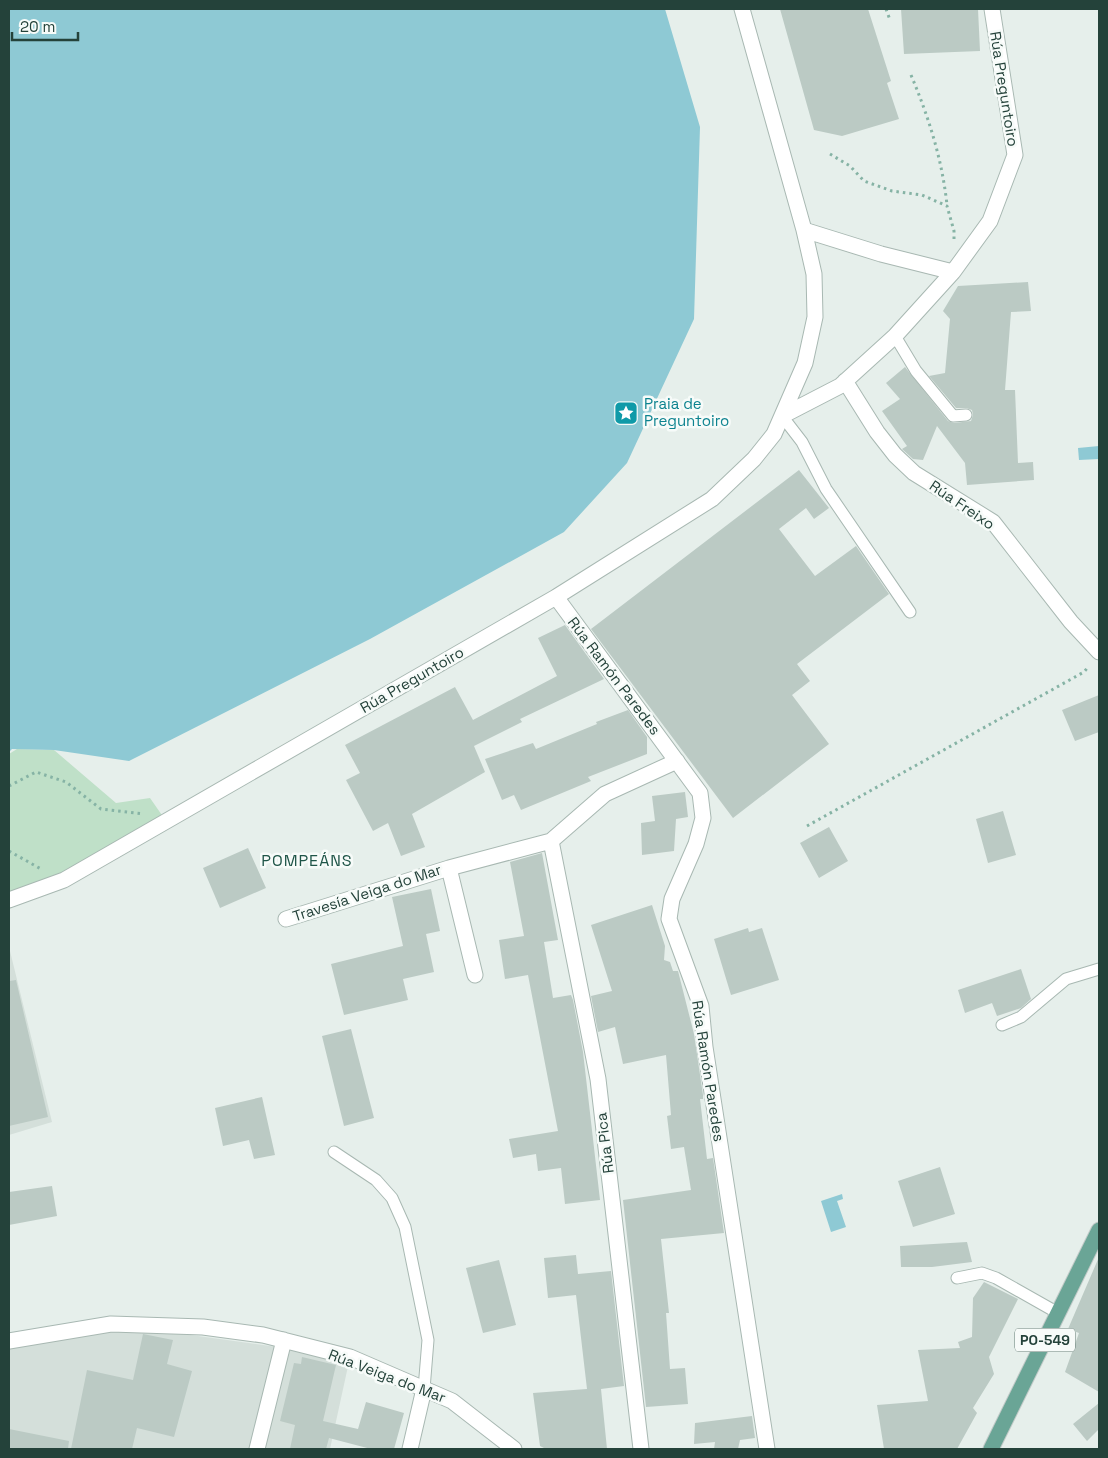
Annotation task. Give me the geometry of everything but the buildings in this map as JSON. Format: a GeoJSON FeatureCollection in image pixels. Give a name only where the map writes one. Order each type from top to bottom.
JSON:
{"type":"FeatureCollection","features":[{"type":"Feature","properties":{"kind":"main road","name":"PO-549"},"geometry":{"type":"LineString","coordinates":[[990,1449],[1099,1230]]}},
{"type":"Feature","properties":{"kind":"street","name":"Rúa Preguntoiro"},"geometry":{"type":"LineString","coordinates":[[9,900],[64,880],[556,598],[712,499],[754,459],[774,434],[805,363],[815,317],[814,274],[804,230],[742,9]]}},
{"type":"Feature","properties":{"kind":"street","name":"Rúa Preguntoiro"},"geometry":{"type":"LineString","coordinates":[[782,416],[845,381],[895,336],[953,272],[990,221],[1014,155],[992,9]]}},
{"type":"Feature","properties":{"kind":"street"},"geometry":{"type":"LineString","coordinates":[[804,230],[881,254],[953,272]]}},
{"type":"Feature","properties":{"kind":"street","name":"Rúa Freixo"},"geometry":{"type":"LineString","coordinates":[[845,381],[877,432],[896,456],[914,473],[993,522],[1097,656]]}},
{"type":"Feature","properties":{"kind":"street","name":"Rúa Ramón Paredes"},"geometry":{"type":"LineString","coordinates":[[556,598],[700,793],[703,818],[696,844],[672,899],[669,919],[701,1006],[704,1047],[767,1449]]}},
{"type":"Feature","properties":{"kind":"street","name":"Travesía Veiga do Mar"},"geometry":{"type":"LineString","coordinates":[[286,919],[449,868],[551,841],[605,794],[677,761]]}},
{"type":"Feature","properties":{"kind":"street","name":"Rúa Pica"},"geometry":{"type":"LineString","coordinates":[[551,841],[598,1079],[641,1449]]}},
{"type":"Feature","properties":{"kind":"street","name":"Travesía Veiga do Mar"},"geometry":{"type":"LineString","coordinates":[[449,868],[475,975]]}},
{"type":"Feature","properties":{"kind":"street","name":"Rúa Veiga do Mar"},"geometry":{"type":"LineString","coordinates":[[9,1341],[111,1324],[204,1327],[263,1335],[350,1357],[452,1401],[514,1449]]}},
{"type":"Feature","properties":{"kind":"street"},"geometry":{"type":"LineString","coordinates":[[257,1449],[284,1340]]}},
{"type":"Feature","properties":{"kind":"street"},"geometry":{"type":"LineString","coordinates":[[410,1449],[424,1389]]}},
{"type":"Feature","properties":{"kind":"lane"},"geometry":{"type":"LineString","coordinates":[[895,336],[916,371],[953,416],[966,415]]}},
{"type":"Feature","properties":{"kind":"lane"},"geometry":{"type":"LineString","coordinates":[[782,416],[802,442],[826,489],[910,612]]}},
{"type":"Feature","properties":{"kind":"lane"},"geometry":{"type":"LineString","coordinates":[[1002,1026],[1021,1017],[1066,979],[1099,969]]}},
{"type":"Feature","properties":{"kind":"lane"},"geometry":{"type":"LineString","coordinates":[[334,1152],[376,1180],[392,1198],[405,1227],[428,1340],[424,1389]]}},
{"type":"Feature","properties":{"kind":"lane"},"geometry":{"type":"LineString","coordinates":[[957,1278],[982,1273],[996,1278],[1058,1313]]}},
{"type":"Feature","properties":{"kind":"path"},"geometry":{"type":"LineString","coordinates":[[886,9],[890,20]]}},
{"type":"Feature","properties":{"kind":"path"},"geometry":{"type":"LineString","coordinates":[[911,76],[933,132],[944,174],[947,206],[954,231],[953,272]]}},
{"type":"Feature","properties":{"kind":"path"},"geometry":{"type":"LineString","coordinates":[[830,154],[850,166],[864,181],[892,191],[922,195],[947,206]]}},
{"type":"Feature","properties":{"kind":"path"},"geometry":{"type":"LineString","coordinates":[[807,826],[1084,672],[1097,656]]}},
{"type":"Feature","properties":{"kind":"path"},"geometry":{"type":"LineString","coordinates":[[9,786],[36,772],[66,782],[102,808],[139,812],[166,821]]}},
{"type":"Feature","properties":{"kind":"path"},"geometry":{"type":"LineString","coordinates":[[9,851],[26,862],[64,880]]}},
{"type":"Feature","properties":{"kind":"shaded area"},"geometry":{"type":"Polygon","coordinates":[[[9,947],[52,1122],[9,1135],[9,947]]]}},
{"type":"Feature","properties":{"kind":"shaded area"},"geometry":{"type":"Polygon","coordinates":[[[111,1324],[350,1357],[330,1449],[9,1449],[9,1341],[111,1324]]]}},
{"type":"Feature","properties":{"kind":"green space"},"geometry":{"type":"Polygon","coordinates":[[[17,749],[54,750],[116,803],[150,798],[166,821],[9,900],[9,754],[17,749]]]}},
{"type":"Feature","properties":{"kind":"water"},"geometry":{"type":"Polygon","coordinates":[[[9,9],[665,9],[700,127],[694,319],[627,463],[564,532],[370,639],[129,761],[54,750],[12,749],[9,752],[9,9]]]}},
{"type":"Feature","properties":{"kind":"water"},"geometry":{"type":"Polygon","coordinates":[[[1099,446],[1099,459],[1079,460],[1078,448],[1099,446]]]}},
{"type":"Feature","properties":{"kind":"water"},"geometry":{"type":"Polygon","coordinates":[[[842,1194],[843,1199],[837,1201],[846,1227],[831,1232],[821,1201],[842,1194]]]}},
{"type":"Feature","properties":{"kind":"place","name":"Praia de Preguntoiro"},"geometry":{"type":"Point","coordinates":[626,413]}},
{"type":"Feature","properties":{"kind":"district","name":"POMPEÁNS"},"geometry":{"type":"Point","coordinates":[307,860]}}]}
